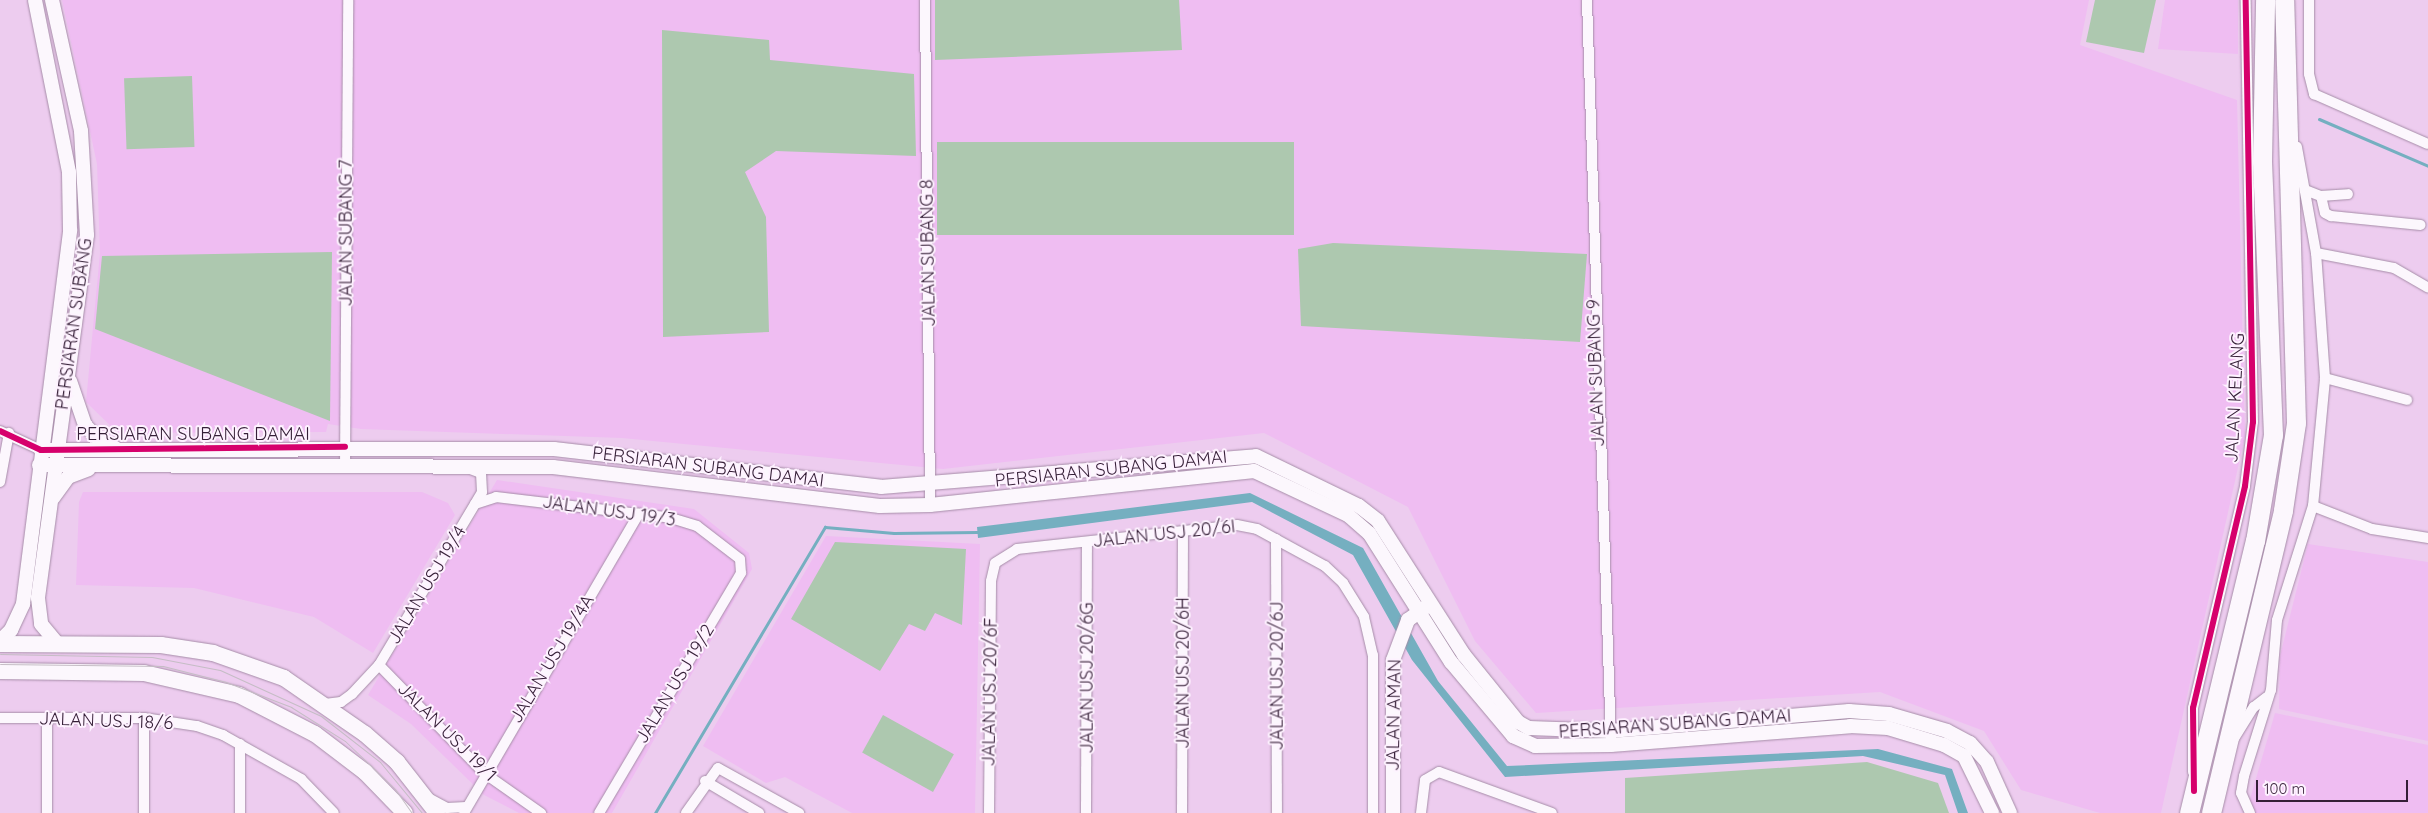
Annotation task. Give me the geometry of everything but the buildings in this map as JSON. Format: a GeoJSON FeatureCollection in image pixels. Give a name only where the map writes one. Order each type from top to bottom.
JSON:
{"type":"FeatureCollection","features":[{"type":"Feature","properties":{"kind":"highway"},"geometry":{"type":"LineString","coordinates":[[2188,813],[2255,541],[2274,435],[2262,161],[2265,0]]}},
{"type":"Feature","properties":{"kind":"highway"},"geometry":{"type":"LineString","coordinates":[[2210,813],[2286,494],[2296,423],[2284,0]]}},
{"type":"Feature","properties":{"kind":"main road"},"geometry":{"type":"LineString","coordinates":[[0,642],[138,643],[212,652],[284,678],[325,704],[397,762],[437,813]]}},
{"type":"Feature","properties":{"kind":"main road"},"geometry":{"type":"LineString","coordinates":[[0,671],[107,671],[172,677],[258,702],[315,734],[365,772],[405,813]]}},
{"type":"Feature","properties":{"kind":"street","name":"PERSIARAN SUBANG"},"geometry":{"type":"LineString","coordinates":[[0,642],[11,630],[23,604],[70,230],[69,172],[35,0]]}},
{"type":"Feature","properties":{"kind":"street","name":"PERSIARAN SUBANG"},"geometry":{"type":"LineString","coordinates":[[52,0],[76,107],[87,235],[49,508],[39,616],[57,642]]}},
{"type":"Feature","properties":{"kind":"street","name":"JALAN SUBANG 7"},"geometry":{"type":"LineString","coordinates":[[345,466],[348,0]]}},
{"type":"Feature","properties":{"kind":"street","name":"JALAN SUBANG 8"},"geometry":{"type":"LineString","coordinates":[[926,0],[930,505]]}},
{"type":"Feature","properties":{"kind":"street","name":"JALAN SUBANG 9"},"geometry":{"type":"LineString","coordinates":[[1588,0],[1611,746]]}},
{"type":"Feature","properties":{"kind":"street","name":"JALAN KELANG"},"geometry":{"type":"LineString","coordinates":[[2194,791],[2191,722],[2245,486],[2253,422],[2246,0]]}},
{"type":"Feature","properties":{"kind":"street"},"geometry":{"type":"LineString","coordinates":[[2309,0],[2309,74],[2314,94],[2428,144]]}},
{"type":"Feature","properties":{"kind":"street"},"geometry":{"type":"LineString","coordinates":[[2250,813],[2241,792],[2267,697],[2277,620],[2313,506],[2325,378],[2316,253],[2298,159],[2295,90],[2285,75]]}},
{"type":"Feature","properties":{"kind":"street"},"geometry":{"type":"LineString","coordinates":[[58,111],[76,107]]}},
{"type":"Feature","properties":{"kind":"street"},"geometry":{"type":"LineString","coordinates":[[2305,190],[2322,196],[2348,194]]}},
{"type":"Feature","properties":{"kind":"street"},"geometry":{"type":"LineString","coordinates":[[2322,196],[2325,213],[2331,216],[2421,225]]}},
{"type":"Feature","properties":{"kind":"street"},"geometry":{"type":"LineString","coordinates":[[2316,253],[2394,268],[2428,288]]}},
{"type":"Feature","properties":{"kind":"street"},"geometry":{"type":"LineString","coordinates":[[68,370],[85,425],[100,441],[117,449]]}},
{"type":"Feature","properties":{"kind":"street"},"geometry":{"type":"LineString","coordinates":[[2325,378],[2407,400]]}},
{"type":"Feature","properties":{"kind":"street"},"geometry":{"type":"LineString","coordinates":[[0,482],[4,432],[41,450]]}},
{"type":"Feature","properties":{"kind":"street","name":"PERSIARAN SUBANG DAMAI"},"geometry":{"type":"LineString","coordinates":[[41,450],[554,449],[844,484],[929,486],[1256,456],[1359,506],[1378,521],[1464,655],[1518,722],[1540,732],[1610,731],[1850,712],[1889,714],[1948,730],[1970,744],[1986,762],[2010,813]]}},
{"type":"Feature","properties":{"kind":"street","name":"PERSIARAN SUBANG DAMAI"},"geometry":{"type":"LineString","coordinates":[[40,466],[552,467],[840,502],[930,505],[1254,471],[1348,515],[1369,533],[1416,612],[1451,662],[1514,736],[1535,746],[1611,746],[1850,726],[1888,728],[1944,745],[1964,756],[1992,813]]}},
{"type":"Feature","properties":{"kind":"street"},"geometry":{"type":"LineString","coordinates":[[49,508],[68,476],[104,466]]}},
{"type":"Feature","properties":{"kind":"street","name":"JALAN USJ 19/4"},"geometry":{"type":"LineString","coordinates":[[325,704],[341,702],[352,694],[379,666],[482,492],[482,478],[477,470],[463,467]]}},
{"type":"Feature","properties":{"kind":"street","name":"JALAN USJ 19/3"},"geometry":{"type":"LineString","coordinates":[[475,504],[496,497],[639,513],[697,526],[736,552]]}},
{"type":"Feature","properties":{"kind":"street"},"geometry":{"type":"LineString","coordinates":[[2313,506],[2372,529],[2428,538]]}},
{"type":"Feature","properties":{"kind":"street","name":"JALAN USJ 19/4A"},"geometry":{"type":"LineString","coordinates":[[424,794],[447,808],[465,810],[484,773],[639,513]]}},
{"type":"Feature","properties":{"kind":"street","name":"JALAN USJ 20/6I"},"geometry":{"type":"LineString","coordinates":[[992,572],[1008,552],[1237,525],[1276,538],[1335,573],[1364,617],[1373,655],[1373,813]]}},
{"type":"Feature","properties":{"kind":"street","name":"JALAN USJ 20/6H"},"geometry":{"type":"LineString","coordinates":[[1182,813],[1183,532]]}},
{"type":"Feature","properties":{"kind":"street","name":"JALAN USJ 20/6J"},"geometry":{"type":"LineString","coordinates":[[1276,538],[1277,813]]}},
{"type":"Feature","properties":{"kind":"street","name":"JALAN USJ 20/6G"},"geometry":{"type":"LineString","coordinates":[[1086,813],[1087,543]]}},
{"type":"Feature","properties":{"kind":"street","name":"JALAN USJ 19/2"},"geometry":{"type":"LineString","coordinates":[[599,813],[741,573],[736,552]]}},
{"type":"Feature","properties":{"kind":"street","name":"JALAN USJ 20/6F"},"geometry":{"type":"LineString","coordinates":[[989,813],[992,572]]}},
{"type":"Feature","properties":{"kind":"street"},"geometry":{"type":"LineString","coordinates":[[1416,612],[1432,604]]}},
{"type":"Feature","properties":{"kind":"street","name":"JALAN AMAN"},"geometry":{"type":"LineString","coordinates":[[1393,813],[1394,650],[1416,612]]}},
{"type":"Feature","properties":{"kind":"street","name":"JALAN USJ 19/1"},"geometry":{"type":"LineString","coordinates":[[379,666],[484,773],[541,813]]}},
{"type":"Feature","properties":{"kind":"street"},"geometry":{"type":"LineString","coordinates":[[2227,746],[2254,707],[2267,697]]}},
{"type":"Feature","properties":{"kind":"street","name":"JALAN USJ 18/6"},"geometry":{"type":"LineString","coordinates":[[0,718],[144,718],[197,726],[240,744],[312,786],[334,813]]}},
{"type":"Feature","properties":{"kind":"street"},"geometry":{"type":"LineString","coordinates":[[47,718],[47,813]]}},
{"type":"Feature","properties":{"kind":"street"},"geometry":{"type":"LineString","coordinates":[[144,718],[144,813]]}},
{"type":"Feature","properties":{"kind":"street"},"geometry":{"type":"LineString","coordinates":[[240,744],[240,813]]}},
{"type":"Feature","properties":{"kind":"street"},"geometry":{"type":"LineString","coordinates":[[686,813],[714,769],[726,769],[799,813]]}},
{"type":"Feature","properties":{"kind":"street"},"geometry":{"type":"LineString","coordinates":[[1421,813],[1423,786],[1434,773],[1521,808],[1552,813]]}},
{"type":"Feature","properties":{"kind":"street"},"geometry":{"type":"LineString","coordinates":[[705,781],[759,813]]}},
{"type":"Feature","properties":{"kind":"shaded area"},"geometry":{"type":"Polygon","coordinates":[[[62,0],[2089,0],[2080,45],[2237,100],[2245,436],[2161,813],[2100,813],[2021,790],[1984,731],[1880,692],[1536,713],[1475,641],[1408,507],[1264,433],[943,469],[622,438],[361,429],[328,424],[326,432],[118,433],[86,402],[100,253],[97,164],[62,0]]]}},
{"type":"Feature","properties":{"kind":"shaded area"},"geometry":{"type":"Polygon","coordinates":[[[2165,0],[2238,0],[2238,54],[2158,49],[2165,0]]]}},
{"type":"Feature","properties":{"kind":"shaded area"},"geometry":{"type":"Polygon","coordinates":[[[497,480],[694,509],[749,553],[752,569],[612,813],[519,813],[484,795],[411,724],[368,695],[497,480]]]}},
{"type":"Feature","properties":{"kind":"shaded area"},"geometry":{"type":"Polygon","coordinates":[[[83,492],[422,492],[448,503],[455,515],[373,653],[314,617],[194,588],[76,585],[79,502],[83,492]]]}},
{"type":"Feature","properties":{"kind":"shaded area"},"geometry":{"type":"Polygon","coordinates":[[[826,536],[980,544],[975,813],[852,813],[785,777],[766,783],[703,746],[826,536]]]}},
{"type":"Feature","properties":{"kind":"shaded area"},"geometry":{"type":"Polygon","coordinates":[[[2308,544],[2428,562],[2428,741],[2279,709],[2280,656],[2308,544]]]}},
{"type":"Feature","properties":{"kind":"shaded area"},"geometry":{"type":"Polygon","coordinates":[[[2275,713],[2428,745],[2428,813],[2246,813],[2275,713]]]}},
{"type":"Feature","properties":{"kind":"green space"},"geometry":{"type":"Polygon","coordinates":[[[935,0],[1179,0],[1182,50],[935,60],[935,0]]]}},
{"type":"Feature","properties":{"kind":"green space"},"geometry":{"type":"Polygon","coordinates":[[[2095,0],[2156,0],[2144,53],[2086,42],[2095,0]]]}},
{"type":"Feature","properties":{"kind":"green space"},"geometry":{"type":"Polygon","coordinates":[[[662,30],[769,40],[770,60],[914,74],[916,156],[776,151],[745,172],[766,217],[769,332],[663,337],[662,30]]]}},
{"type":"Feature","properties":{"kind":"green space"},"geometry":{"type":"Polygon","coordinates":[[[192,76],[194,147],[127,149],[124,78],[192,76]]]}},
{"type":"Feature","properties":{"kind":"green space"},"geometry":{"type":"Polygon","coordinates":[[[937,142],[1294,142],[1294,235],[937,235],[937,142]]]}},
{"type":"Feature","properties":{"kind":"green space"},"geometry":{"type":"Polygon","coordinates":[[[1333,243],[1587,254],[1580,342],[1301,326],[1298,249],[1333,243]]]}},
{"type":"Feature","properties":{"kind":"green space"},"geometry":{"type":"Polygon","coordinates":[[[332,252],[330,421],[95,329],[102,256],[332,252]]]}},
{"type":"Feature","properties":{"kind":"green space"},"geometry":{"type":"Polygon","coordinates":[[[835,542],[966,549],[962,625],[935,613],[925,631],[909,624],[880,671],[791,619],[835,542]]]}},
{"type":"Feature","properties":{"kind":"green space"},"geometry":{"type":"Polygon","coordinates":[[[883,715],[954,754],[933,792],[862,753],[883,715]]]}},
{"type":"Feature","properties":{"kind":"green space"},"geometry":{"type":"Polygon","coordinates":[[[1867,762],[1938,783],[1949,813],[1625,813],[1625,778],[1867,762]]]}},
{"type":"Feature","properties":{"kind":"water"},"geometry":{"type":"Polygon","coordinates":[[[1250,493],[1363,548],[1438,681],[1507,766],[1878,749],[1952,769],[1968,813],[1958,813],[1945,775],[1863,756],[1505,777],[1412,660],[1353,555],[1252,502],[978,538],[977,527],[1250,493]]]}},
{"type":"Feature","properties":{"kind":"waterway"},"geometry":{"type":"LineString","coordinates":[[2319,119],[2428,166]]}},
{"type":"Feature","properties":{"kind":"waterway"},"geometry":{"type":"LineString","coordinates":[[655,813],[825,527],[894,533],[977,532]]}},
{"type":"Feature","properties":{"kind":"tram line"},"geometry":{"type":"LineString","coordinates":[[0,654],[152,657],[220,670],[321,716],[380,762],[422,813]]}},
{"type":"Feature","properties":{"kind":"tram line"},"geometry":{"type":"LineString","coordinates":[[0,664],[163,666],[226,682],[291,707],[345,741],[395,789],[412,813]]}},
{"type":"Feature","properties":{"kind":"cycle path"},"geometry":{"type":"LineString","coordinates":[[2194,791],[2193,708],[2245,486],[2253,422],[2246,0]]}},
{"type":"Feature","properties":{"kind":"cycle path"},"geometry":{"type":"LineString","coordinates":[[0,431],[41,450],[345,447]]}}]}
